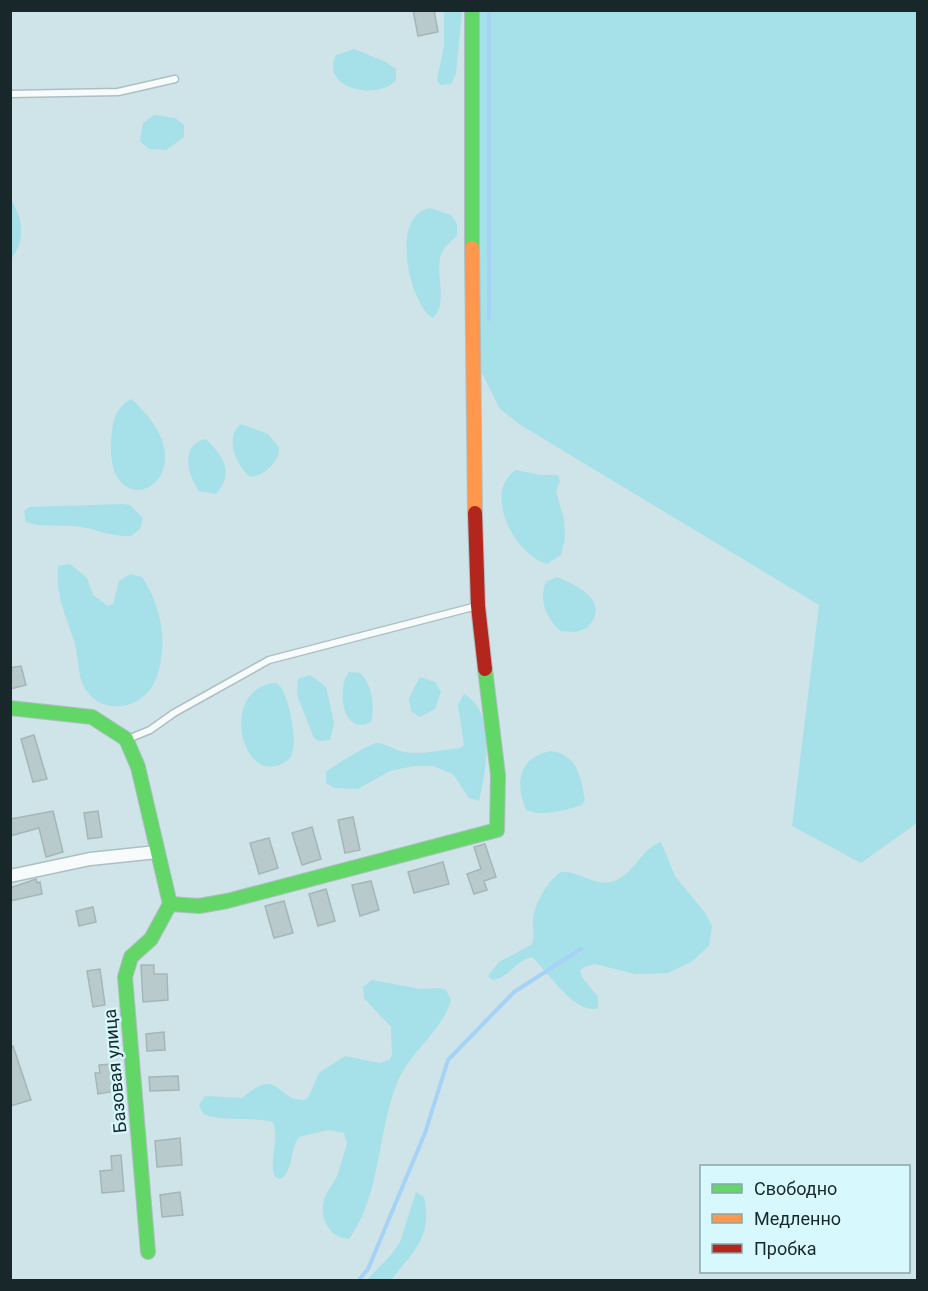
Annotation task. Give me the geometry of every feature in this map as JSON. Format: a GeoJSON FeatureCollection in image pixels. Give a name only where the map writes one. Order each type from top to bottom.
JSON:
{"type":"FeatureCollection","features":[{"type":"Feature","properties":{"kind":"street"},"geometry":{"type":"LineString","coordinates":[[10,708],[92,717],[105,723],[126,739],[138,767],[170,904],[199,906],[227,901],[497,830],[498,775],[478,606],[471,208],[472,10]]}},
{"type":"Feature","properties":{"kind":"street"},"geometry":{"type":"LineString","coordinates":[[10,876],[90,859],[157,852]]}},
{"type":"Feature","properties":{"kind":"street","name":"Базовая улица"},"geometry":{"type":"LineString","coordinates":[[148,1252],[125,977],[128,960],[136,950],[150,941],[170,904]]}},
{"type":"Feature","properties":{"kind":"lane"},"geometry":{"type":"LineString","coordinates":[[10,94],[118,92],[175,79]]}},
{"type":"Feature","properties":{"kind":"lane"},"geometry":{"type":"LineString","coordinates":[[126,739],[150,730],[174,712],[269,660],[478,606]]}},
{"type":"Feature","properties":{"kind":"shaded area"},"geometry":{"type":"Polygon","coordinates":[[[444,11],[462,11],[456,74],[451,84],[440,85],[437,80],[444,46],[444,11]]]}},
{"type":"Feature","properties":{"kind":"shaded area"},"geometry":{"type":"Polygon","coordinates":[[[472,11],[917,11],[917,823],[861,863],[792,826],[819,605],[519,424],[500,409],[476,361],[472,11]]]}},
{"type":"Feature","properties":{"kind":"shaded area"},"geometry":{"type":"Polygon","coordinates":[[[354,49],[386,62],[396,69],[396,80],[377,90],[353,88],[343,83],[336,76],[333,67],[336,55],[354,49]]]}},
{"type":"Feature","properties":{"kind":"shaded area"},"geometry":{"type":"Polygon","coordinates":[[[154,115],[175,118],[184,125],[184,137],[166,150],[149,149],[140,141],[143,123],[154,115]]]}},
{"type":"Feature","properties":{"kind":"shaded area"},"geometry":{"type":"Polygon","coordinates":[[[10,198],[18,213],[21,229],[19,244],[11,259],[10,198]]]}},
{"type":"Feature","properties":{"kind":"shaded area"},"geometry":{"type":"Polygon","coordinates":[[[430,208],[451,215],[457,224],[457,236],[441,254],[439,265],[441,298],[433,318],[425,311],[411,281],[407,244],[409,228],[417,215],[430,208]]]}},
{"type":"Feature","properties":{"kind":"shaded area"},"geometry":{"type":"Polygon","coordinates":[[[131,399],[155,427],[165,452],[162,471],[152,485],[139,490],[125,485],[114,470],[111,442],[117,412],[131,399]]]}},
{"type":"Feature","properties":{"kind":"shaded area"},"geometry":{"type":"Polygon","coordinates":[[[241,424],[268,434],[279,447],[277,457],[270,467],[255,476],[250,477],[245,472],[234,451],[233,436],[241,424]]]}},
{"type":"Feature","properties":{"kind":"shaded area"},"geometry":{"type":"Polygon","coordinates":[[[206,439],[225,465],[225,479],[216,494],[199,491],[189,468],[189,453],[192,447],[206,439]]]}},
{"type":"Feature","properties":{"kind":"shaded area"},"geometry":{"type":"Polygon","coordinates":[[[516,470],[541,475],[558,475],[560,481],[556,491],[564,519],[565,538],[561,555],[547,564],[523,548],[506,522],[502,507],[502,492],[506,480],[516,470]]]}},
{"type":"Feature","properties":{"kind":"shaded area"},"geometry":{"type":"Polygon","coordinates":[[[130,505],[143,518],[140,529],[131,536],[74,526],[32,524],[26,522],[24,511],[29,507],[130,505]]]}},
{"type":"Feature","properties":{"kind":"shaded area"},"geometry":{"type":"Polygon","coordinates":[[[70,564],[87,578],[93,595],[108,606],[113,604],[119,581],[130,574],[142,577],[151,594],[162,633],[160,663],[156,680],[149,691],[133,703],[115,707],[105,705],[89,694],[82,682],[76,648],[58,586],[58,566],[70,564]]]}},
{"type":"Feature","properties":{"kind":"shaded area"},"geometry":{"type":"Polygon","coordinates":[[[557,577],[582,590],[594,603],[596,610],[594,619],[587,628],[576,632],[560,631],[551,621],[545,609],[543,596],[546,582],[557,577]]]}},
{"type":"Feature","properties":{"kind":"shaded area"},"geometry":{"type":"Polygon","coordinates":[[[349,672],[360,673],[370,689],[373,709],[371,722],[361,725],[354,723],[344,709],[343,689],[349,672]]]}},
{"type":"Feature","properties":{"kind":"shaded area"},"geometry":{"type":"Polygon","coordinates":[[[310,675],[326,687],[334,723],[330,740],[319,741],[314,738],[297,695],[298,679],[310,675]]]}},
{"type":"Feature","properties":{"kind":"shaded area"},"geometry":{"type":"Polygon","coordinates":[[[420,677],[435,682],[441,692],[435,709],[420,717],[411,711],[409,698],[420,677]]]}},
{"type":"Feature","properties":{"kind":"shaded area"},"geometry":{"type":"Polygon","coordinates":[[[277,683],[286,697],[292,721],[293,745],[292,754],[288,760],[272,767],[258,763],[248,751],[242,735],[242,718],[247,701],[258,689],[277,683]]]}},
{"type":"Feature","properties":{"kind":"shaded area"},"geometry":{"type":"Polygon","coordinates":[[[464,694],[481,714],[485,728],[486,759],[479,801],[469,798],[453,774],[433,766],[414,766],[390,771],[358,789],[335,788],[326,783],[326,772],[352,755],[377,743],[411,753],[460,748],[464,745],[458,705],[464,694]]]}},
{"type":"Feature","properties":{"kind":"shaded area"},"geometry":{"type":"Polygon","coordinates":[[[551,751],[560,753],[572,762],[579,775],[585,800],[582,805],[554,812],[539,813],[526,810],[520,789],[522,772],[532,759],[551,751]]]}},
{"type":"Feature","properties":{"kind":"shaded area"},"geometry":{"type":"Polygon","coordinates":[[[661,842],[675,876],[706,914],[712,926],[709,946],[691,962],[668,973],[635,974],[595,964],[584,967],[580,971],[582,977],[598,997],[598,1008],[589,1009],[562,991],[532,957],[498,979],[492,980],[488,976],[499,962],[531,945],[536,906],[546,888],[558,874],[569,872],[597,882],[611,882],[626,874],[648,850],[661,842]]]}},
{"type":"Feature","properties":{"kind":"shaded area"},"geometry":{"type":"Polygon","coordinates":[[[372,980],[420,989],[440,988],[446,990],[451,1000],[441,1022],[410,1061],[397,1083],[367,1203],[349,1239],[335,1235],[330,1230],[326,1225],[323,1211],[325,1197],[337,1176],[347,1144],[344,1133],[328,1130],[299,1137],[290,1166],[280,1179],[275,1177],[273,1170],[275,1129],[273,1122],[212,1117],[203,1114],[199,1105],[205,1096],[242,1098],[255,1089],[271,1084],[295,1099],[305,1100],[319,1073],[345,1056],[379,1063],[389,1060],[392,1055],[391,1027],[364,998],[363,987],[372,980]]]}},
{"type":"Feature","properties":{"kind":"shaded area"},"geometry":{"type":"Polygon","coordinates":[[[416,1192],[424,1197],[426,1211],[426,1223],[419,1243],[391,1280],[367,1280],[400,1242],[416,1192]]]}},
{"type":"Feature","properties":{"kind":"building"},"geometry":{"type":"Polygon","coordinates":[[[413,10],[434,10],[438,32],[418,36],[413,10]]]}},
{"type":"Feature","properties":{"kind":"building"},"geometry":{"type":"Polygon","coordinates":[[[21,666],[26,685],[10,689],[10,668],[21,666]]]}},
{"type":"Feature","properties":{"kind":"building"},"geometry":{"type":"Polygon","coordinates":[[[34,735],[47,779],[33,782],[21,739],[34,735]]]}},
{"type":"Feature","properties":{"kind":"building"},"geometry":{"type":"Polygon","coordinates":[[[53,811],[63,852],[46,857],[39,828],[10,836],[10,819],[53,811]]]}},
{"type":"Feature","properties":{"kind":"building"},"geometry":{"type":"Polygon","coordinates":[[[98,811],[102,837],[88,839],[84,813],[98,811]]]}},
{"type":"Feature","properties":{"kind":"building"},"geometry":{"type":"Polygon","coordinates":[[[353,817],[360,850],[345,853],[338,820],[353,817]]]}},
{"type":"Feature","properties":{"kind":"building"},"geometry":{"type":"Polygon","coordinates":[[[312,827],[321,859],[302,865],[292,833],[312,827]]]}},
{"type":"Feature","properties":{"kind":"building"},"geometry":{"type":"Polygon","coordinates":[[[269,838],[278,868],[259,874],[250,843],[269,838]]]}},
{"type":"Feature","properties":{"kind":"building"},"geometry":{"type":"Polygon","coordinates":[[[485,844],[496,877],[484,881],[487,890],[474,894],[467,874],[481,869],[474,847],[485,844]]]}},
{"type":"Feature","properties":{"kind":"building"},"geometry":{"type":"Polygon","coordinates":[[[443,862],[449,884],[414,893],[408,872],[443,862]]]}},
{"type":"Feature","properties":{"kind":"building"},"geometry":{"type":"Polygon","coordinates":[[[36,879],[37,883],[40,882],[42,894],[10,901],[10,888],[36,879]]]}},
{"type":"Feature","properties":{"kind":"building"},"geometry":{"type":"Polygon","coordinates":[[[371,881],[379,910],[360,916],[352,885],[371,881]]]}},
{"type":"Feature","properties":{"kind":"building"},"geometry":{"type":"Polygon","coordinates":[[[326,889],[335,921],[318,926],[309,894],[326,889]]]}},
{"type":"Feature","properties":{"kind":"building"},"geometry":{"type":"Polygon","coordinates":[[[284,901],[293,933],[274,938],[265,906],[284,901]]]}},
{"type":"Feature","properties":{"kind":"building"},"geometry":{"type":"Polygon","coordinates":[[[93,907],[96,922],[79,926],[76,911],[93,907]]]}},
{"type":"Feature","properties":{"kind":"building"},"geometry":{"type":"Polygon","coordinates":[[[141,965],[154,965],[154,974],[167,974],[168,1000],[143,1002],[141,965]]]}},
{"type":"Feature","properties":{"kind":"building"},"geometry":{"type":"Polygon","coordinates":[[[100,969],[105,1005],[93,1007],[87,971],[100,969]]]}},
{"type":"Feature","properties":{"kind":"building"},"geometry":{"type":"Polygon","coordinates":[[[164,1032],[165,1050],[147,1051],[146,1034],[164,1032]]]}},
{"type":"Feature","properties":{"kind":"building"},"geometry":{"type":"Polygon","coordinates":[[[10,1046],[13,1046],[31,1100],[10,1106],[10,1046]]]}},
{"type":"Feature","properties":{"kind":"building"},"geometry":{"type":"Polygon","coordinates":[[[112,1064],[116,1091],[98,1094],[95,1073],[100,1073],[99,1065],[112,1064]]]}},
{"type":"Feature","properties":{"kind":"building"},"geometry":{"type":"Polygon","coordinates":[[[178,1076],[179,1090],[150,1091],[149,1077],[178,1076]]]}},
{"type":"Feature","properties":{"kind":"building"},"geometry":{"type":"Polygon","coordinates":[[[180,1138],[182,1165],[157,1167],[155,1141],[180,1138]]]}},
{"type":"Feature","properties":{"kind":"building"},"geometry":{"type":"Polygon","coordinates":[[[121,1155],[124,1191],[102,1193],[100,1171],[112,1170],[111,1156],[121,1155]]]}},
{"type":"Feature","properties":{"kind":"building"},"geometry":{"type":"Polygon","coordinates":[[[180,1192],[183,1215],[162,1217],[160,1195],[180,1192]]]}},
{"type":"Feature","properties":{"kind":"waterway"},"geometry":{"type":"LineString","coordinates":[[489,10],[489,319]]}},
{"type":"Feature","properties":{"kind":"waterway"},"geometry":{"type":"LineString","coordinates":[[359,1280],[368,1269],[425,1133],[448,1060],[514,992],[581,949]]}},
{"type":"Feature","properties":{"kind":"traffic: fast"},"geometry":{"type":"LineString","coordinates":[[472,10],[472,248]]}},
{"type":"Feature","properties":{"kind":"traffic: fast"},"geometry":{"type":"LineString","coordinates":[[170,904],[199,906],[227,901],[497,830],[498,775],[485,669]]}},
{"type":"Feature","properties":{"kind":"traffic: fast"},"geometry":{"type":"LineString","coordinates":[[10,708],[92,717],[126,739],[138,767],[170,904],[151,939],[131,957],[125,977],[148,1252]]}},
{"type":"Feature","properties":{"kind":"traffic: slow"},"geometry":{"type":"LineString","coordinates":[[472,248],[475,513]]}},
{"type":"Feature","properties":{"kind":"traffic: jam"},"geometry":{"type":"LineString","coordinates":[[475,513],[478,606],[485,669]]}}]}
